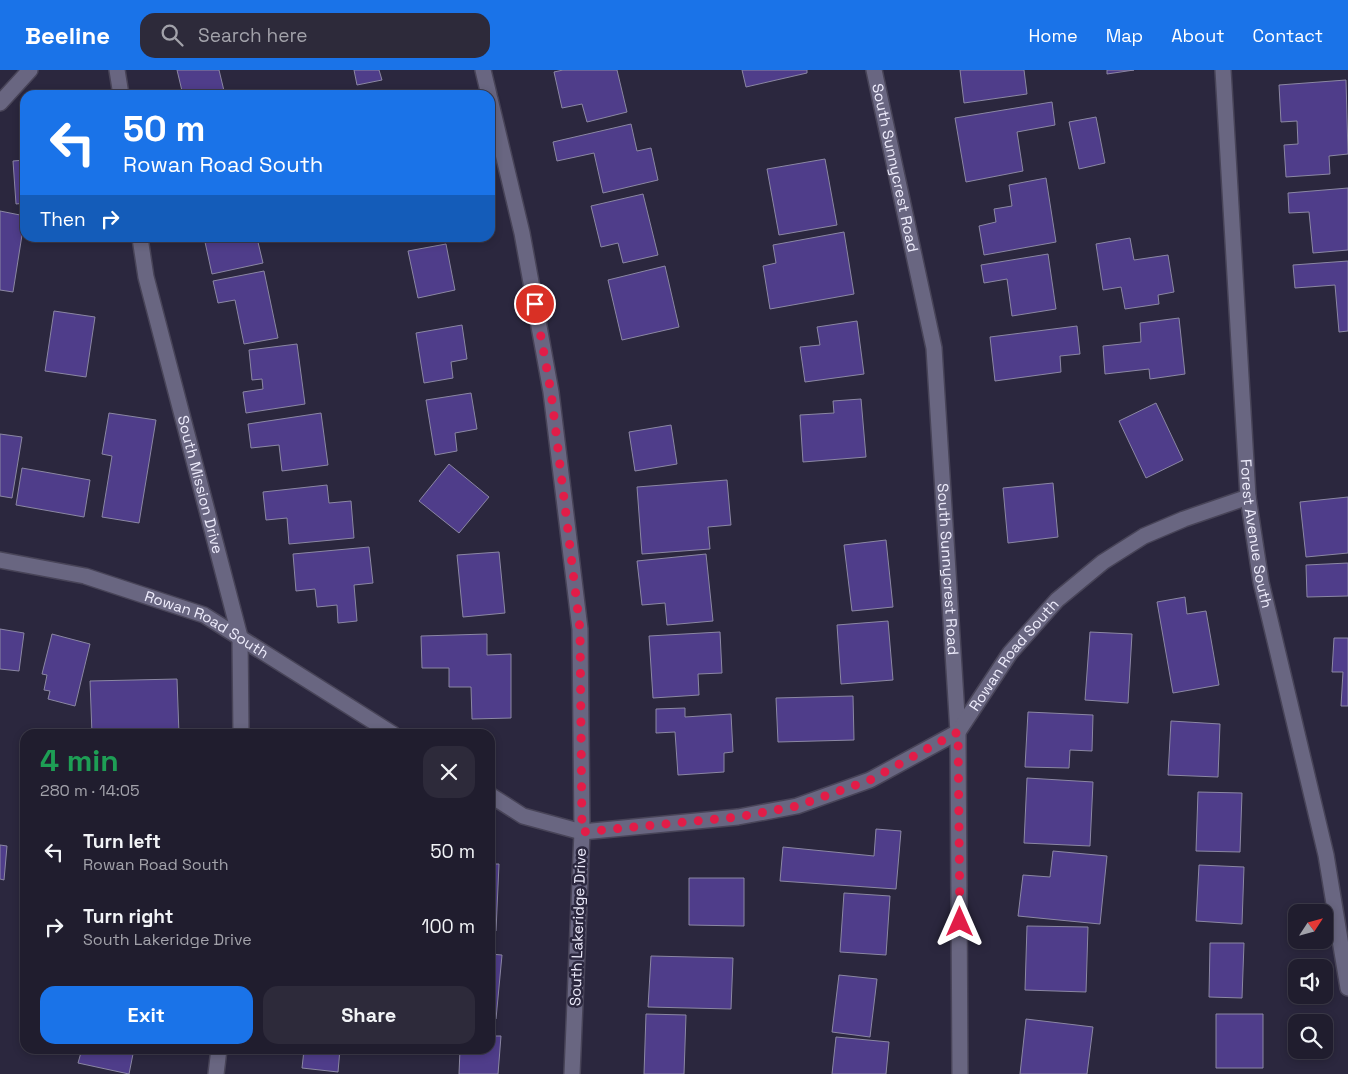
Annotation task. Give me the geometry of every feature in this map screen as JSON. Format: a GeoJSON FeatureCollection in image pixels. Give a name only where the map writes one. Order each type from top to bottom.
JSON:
{"type":"FeatureCollection","features":[{"type":"Feature","properties":{"kind":"street"},"geometry":{"type":"LineString","coordinates":[[0,103],[30,70]]}},
{"type":"Feature","properties":{"kind":"street"},"geometry":{"type":"LineString","coordinates":[[117,70],[120,90]]}},
{"type":"Feature","properties":{"kind":"street"},"geometry":{"type":"LineString","coordinates":[[483,70],[488,90]]}},
{"type":"Feature","properties":{"kind":"street","name":"South Sunnycrest Road"},"geometry":{"type":"LineString","coordinates":[[874,70],[934,348],[958,732],[960,1074]]}},
{"type":"Feature","properties":{"kind":"street","name":"Forest Avenue South"},"geometry":{"type":"LineString","coordinates":[[1223,70],[1248,497],[1262,582],[1326,855],[1348,988]]}},
{"type":"Feature","properties":{"kind":"street","name":"South Lakeridge Drive"},"geometry":{"type":"LineString","coordinates":[[495,120],[522,233],[551,392],[580,629],[582,832],[572,1074]]}},
{"type":"Feature","properties":{"kind":"street","name":"South Mission Drive"},"geometry":{"type":"LineString","coordinates":[[141,242],[146,278],[240,638],[241,729]]}},
{"type":"Feature","properties":{"kind":"street","name":"Rowan Road South"},"geometry":{"type":"LineString","coordinates":[[495,798],[523,816],[582,832],[738,817],[797,806],[870,780],[958,732],[1010,653],[1057,600],[1103,562],[1144,536],[1184,519],[1248,497]]}},
{"type":"Feature","properties":{"kind":"street","name":"Rowan Road South"},"geometry":{"type":"LineString","coordinates":[[0,560],[85,576],[204,615],[385,729]]}},
{"type":"Feature","properties":{"kind":"street"},"geometry":{"type":"LineString","coordinates":[[216,1074],[218,1054]]}},
{"type":"Feature","properties":{"kind":"building"},"geometry":{"type":"Polygon","coordinates":[[[177,70],[219,70],[224,90],[182,90],[177,70]]]}},
{"type":"Feature","properties":{"kind":"building"},"geometry":{"type":"Polygon","coordinates":[[[354,70],[379,70],[382,80],[357,85],[354,70]]]}},
{"type":"Feature","properties":{"kind":"building"},"geometry":{"type":"Polygon","coordinates":[[[563,70],[617,70],[627,112],[587,122],[582,104],[562,108],[554,72],[563,70]]]}},
{"type":"Feature","properties":{"kind":"building"},"geometry":{"type":"Polygon","coordinates":[[[742,70],[807,70],[807,73],[746,87],[742,70]]]}},
{"type":"Feature","properties":{"kind":"building"},"geometry":{"type":"Polygon","coordinates":[[[960,70],[1024,70],[1027,94],[964,103],[960,70]]]}},
{"type":"Feature","properties":{"kind":"building"},"geometry":{"type":"Polygon","coordinates":[[[1107,70],[1134,70],[1107,74],[1107,70]]]}},
{"type":"Feature","properties":{"kind":"building"},"geometry":{"type":"Polygon","coordinates":[[[1346,80],[1348,154],[1329,156],[1330,174],[1286,177],[1284,145],[1298,144],[1297,121],[1281,122],[1279,85],[1346,80]]]}},
{"type":"Feature","properties":{"kind":"building"},"geometry":{"type":"Polygon","coordinates":[[[1052,102],[1055,125],[1017,132],[1023,171],[966,182],[955,118],[1052,102]]]}},
{"type":"Feature","properties":{"kind":"building"},"geometry":{"type":"Polygon","coordinates":[[[1096,117],[1105,163],[1079,169],[1069,122],[1096,117]]]}},
{"type":"Feature","properties":{"kind":"building"},"geometry":{"type":"Polygon","coordinates":[[[631,124],[637,151],[651,148],[658,180],[603,193],[594,153],[557,161],[553,142],[631,124]]]}},
{"type":"Feature","properties":{"kind":"building"},"geometry":{"type":"Polygon","coordinates":[[[825,159],[837,225],[779,235],[767,169],[825,159]]]}},
{"type":"Feature","properties":{"kind":"building"},"geometry":{"type":"Polygon","coordinates":[[[20,160],[20,204],[16,204],[13,161],[20,160]]]}},
{"type":"Feature","properties":{"kind":"building"},"geometry":{"type":"Polygon","coordinates":[[[1046,178],[1056,242],[984,255],[979,226],[996,222],[994,209],[1012,206],[1009,185],[1046,178]]]}},
{"type":"Feature","properties":{"kind":"building"},"geometry":{"type":"Polygon","coordinates":[[[1348,188],[1348,250],[1313,253],[1309,212],[1289,213],[1288,193],[1348,188]]]}},
{"type":"Feature","properties":{"kind":"building"},"geometry":{"type":"Polygon","coordinates":[[[643,194],[658,255],[623,263],[618,243],[601,247],[591,206],[643,194]]]}},
{"type":"Feature","properties":{"kind":"building"},"geometry":{"type":"Polygon","coordinates":[[[0,211],[20,215],[21,242],[13,292],[0,290],[0,211]]]}},
{"type":"Feature","properties":{"kind":"building"},"geometry":{"type":"Polygon","coordinates":[[[844,232],[854,294],[770,309],[763,266],[776,263],[773,245],[844,232]]]}},
{"type":"Feature","properties":{"kind":"building"},"geometry":{"type":"Polygon","coordinates":[[[1130,238],[1134,260],[1168,255],[1174,292],[1158,295],[1159,304],[1125,309],[1121,287],[1103,290],[1096,244],[1130,238]]]}},
{"type":"Feature","properties":{"kind":"building"},"geometry":{"type":"Polygon","coordinates":[[[205,242],[258,242],[263,263],[212,274],[205,242]]]}},
{"type":"Feature","properties":{"kind":"building"},"geometry":{"type":"Polygon","coordinates":[[[446,244],[455,290],[418,298],[408,251],[446,244]]]}},
{"type":"Feature","properties":{"kind":"building"},"geometry":{"type":"Polygon","coordinates":[[[1048,254],[1056,309],[1012,316],[1007,279],[984,283],[981,265],[1048,254]]]}},
{"type":"Feature","properties":{"kind":"building"},"geometry":{"type":"Polygon","coordinates":[[[1348,261],[1348,331],[1339,332],[1335,285],[1295,288],[1293,265],[1348,261]]]}},
{"type":"Feature","properties":{"kind":"building"},"geometry":{"type":"Polygon","coordinates":[[[665,266],[679,327],[622,340],[608,280],[665,266]]]}},
{"type":"Feature","properties":{"kind":"building"},"geometry":{"type":"Polygon","coordinates":[[[264,271],[278,338],[244,344],[235,300],[218,303],[213,281],[264,271]]]}},
{"type":"Feature","properties":{"kind":"building"},"geometry":{"type":"Polygon","coordinates":[[[54,311],[95,317],[86,377],[45,371],[54,311]]]}},
{"type":"Feature","properties":{"kind":"building"},"geometry":{"type":"Polygon","coordinates":[[[1179,318],[1185,374],[1150,379],[1149,369],[1105,374],[1103,346],[1141,342],[1140,323],[1179,318]]]}},
{"type":"Feature","properties":{"kind":"building"},"geometry":{"type":"Polygon","coordinates":[[[857,321],[864,374],[805,382],[800,347],[820,345],[817,327],[857,321]]]}},
{"type":"Feature","properties":{"kind":"building"},"geometry":{"type":"Polygon","coordinates":[[[462,325],[467,359],[451,362],[453,378],[424,383],[416,333],[462,325]]]}},
{"type":"Feature","properties":{"kind":"building"},"geometry":{"type":"Polygon","coordinates":[[[1077,326],[1080,354],[1060,356],[1061,372],[995,381],[990,337],[1077,326]]]}},
{"type":"Feature","properties":{"kind":"building"},"geometry":{"type":"Polygon","coordinates":[[[297,344],[305,404],[246,413],[243,392],[263,389],[262,379],[252,380],[249,350],[297,344]]]}},
{"type":"Feature","properties":{"kind":"building"},"geometry":{"type":"Polygon","coordinates":[[[471,393],[477,429],[455,433],[457,451],[435,455],[426,400],[471,393]]]}},
{"type":"Feature","properties":{"kind":"building"},"geometry":{"type":"Polygon","coordinates":[[[861,399],[866,457],[803,462],[800,415],[834,413],[833,401],[861,399]]]}},
{"type":"Feature","properties":{"kind":"building"},"geometry":{"type":"Polygon","coordinates":[[[1156,403],[1183,460],[1146,478],[1119,421],[1156,403]]]}},
{"type":"Feature","properties":{"kind":"building"},"geometry":{"type":"Polygon","coordinates":[[[109,413],[156,420],[139,523],[102,517],[112,456],[102,454],[109,413]]]}},
{"type":"Feature","properties":{"kind":"building"},"geometry":{"type":"Polygon","coordinates":[[[321,413],[328,465],[282,471],[279,445],[251,448],[248,424],[321,413]]]}},
{"type":"Feature","properties":{"kind":"building"},"geometry":{"type":"Polygon","coordinates":[[[671,425],[677,464],[635,471],[629,432],[671,425]]]}},
{"type":"Feature","properties":{"kind":"building"},"geometry":{"type":"Polygon","coordinates":[[[0,434],[22,437],[12,498],[0,496],[0,434]]]}},
{"type":"Feature","properties":{"kind":"building"},"geometry":{"type":"Polygon","coordinates":[[[449,464],[489,497],[459,533],[419,501],[449,464]]]}},
{"type":"Feature","properties":{"kind":"building"},"geometry":{"type":"Polygon","coordinates":[[[22,468],[90,480],[84,517],[16,505],[22,468]]]}},
{"type":"Feature","properties":{"kind":"building"},"geometry":{"type":"Polygon","coordinates":[[[727,480],[731,525],[708,527],[710,549],[642,554],[637,487],[727,480]]]}},
{"type":"Feature","properties":{"kind":"building"},"geometry":{"type":"Polygon","coordinates":[[[1053,483],[1058,537],[1008,543],[1003,488],[1053,483]]]}},
{"type":"Feature","properties":{"kind":"building"},"geometry":{"type":"Polygon","coordinates":[[[327,485],[329,503],[351,501],[354,538],[289,544],[287,518],[266,520],[263,492],[327,485]]]}},
{"type":"Feature","properties":{"kind":"building"},"geometry":{"type":"Polygon","coordinates":[[[1348,497],[1348,553],[1306,557],[1300,502],[1348,497]]]}},
{"type":"Feature","properties":{"kind":"building"},"geometry":{"type":"Polygon","coordinates":[[[886,540],[893,607],[852,611],[844,545],[886,540]]]}},
{"type":"Feature","properties":{"kind":"building"},"geometry":{"type":"Polygon","coordinates":[[[369,547],[373,583],[354,585],[357,621],[338,623],[337,605],[317,607],[315,589],[296,591],[293,554],[369,547]]]}},
{"type":"Feature","properties":{"kind":"building"},"geometry":{"type":"Polygon","coordinates":[[[499,552],[505,613],[463,617],[457,555],[499,552]]]}},
{"type":"Feature","properties":{"kind":"building"},"geometry":{"type":"Polygon","coordinates":[[[706,554],[713,621],[667,625],[665,603],[642,605],[637,561],[706,554]]]}},
{"type":"Feature","properties":{"kind":"building"},"geometry":{"type":"Polygon","coordinates":[[[1348,563],[1348,596],[1307,597],[1306,565],[1348,563]]]}},
{"type":"Feature","properties":{"kind":"building"},"geometry":{"type":"Polygon","coordinates":[[[1185,597],[1187,614],[1206,611],[1219,685],[1173,693],[1157,602],[1185,597]]]}},
{"type":"Feature","properties":{"kind":"building"},"geometry":{"type":"Polygon","coordinates":[[[888,621],[893,680],[841,684],[837,625],[888,621]]]}},
{"type":"Feature","properties":{"kind":"building"},"geometry":{"type":"Polygon","coordinates":[[[0,629],[24,633],[19,671],[0,669],[0,629]]]}},
{"type":"Feature","properties":{"kind":"building"},"geometry":{"type":"Polygon","coordinates":[[[720,632],[722,673],[698,674],[699,695],[653,698],[649,636],[720,632]]]}},
{"type":"Feature","properties":{"kind":"building"},"geometry":{"type":"Polygon","coordinates":[[[1090,632],[1132,634],[1128,703],[1085,700],[1090,632]]]}},
{"type":"Feature","properties":{"kind":"building"},"geometry":{"type":"Polygon","coordinates":[[[52,634],[90,644],[75,706],[48,699],[50,691],[44,690],[47,675],[42,674],[52,634]]]}},
{"type":"Feature","properties":{"kind":"building"},"geometry":{"type":"Polygon","coordinates":[[[487,634],[487,655],[511,654],[511,718],[472,719],[471,687],[449,687],[449,668],[422,668],[421,636],[487,634]]]}},
{"type":"Feature","properties":{"kind":"building"},"geometry":{"type":"Polygon","coordinates":[[[1334,638],[1348,638],[1348,706],[1341,706],[1343,672],[1332,672],[1334,638]]]}},
{"type":"Feature","properties":{"kind":"building"},"geometry":{"type":"Polygon","coordinates":[[[177,679],[179,729],[92,729],[90,681],[177,679]]]}},
{"type":"Feature","properties":{"kind":"building"},"geometry":{"type":"Polygon","coordinates":[[[853,696],[854,740],[778,742],[776,698],[853,696]]]}},
{"type":"Feature","properties":{"kind":"building"},"geometry":{"type":"Polygon","coordinates":[[[685,708],[685,717],[731,714],[733,752],[724,753],[724,772],[678,775],[675,732],[656,733],[656,709],[685,708]]]}},
{"type":"Feature","properties":{"kind":"building"},"geometry":{"type":"Polygon","coordinates":[[[1028,712],[1093,715],[1092,751],[1070,750],[1069,768],[1025,767],[1028,712]]]}},
{"type":"Feature","properties":{"kind":"building"},"geometry":{"type":"Polygon","coordinates":[[[1171,721],[1220,724],[1218,777],[1168,775],[1171,721]]]}},
{"type":"Feature","properties":{"kind":"building"},"geometry":{"type":"Polygon","coordinates":[[[1027,778],[1093,782],[1090,846],[1024,843],[1027,778]]]}},
{"type":"Feature","properties":{"kind":"building"},"geometry":{"type":"Polygon","coordinates":[[[1198,792],[1242,793],[1240,852],[1196,851],[1198,792]]]}},
{"type":"Feature","properties":{"kind":"building"},"geometry":{"type":"Polygon","coordinates":[[[876,829],[901,831],[896,889],[780,881],[783,847],[874,856],[876,829]]]}},
{"type":"Feature","properties":{"kind":"building"},"geometry":{"type":"Polygon","coordinates":[[[0,845],[7,846],[4,880],[0,879],[0,845]]]}},
{"type":"Feature","properties":{"kind":"building"},"geometry":{"type":"Polygon","coordinates":[[[1053,851],[1107,856],[1100,924],[1018,916],[1023,875],[1050,877],[1053,851]]]}},
{"type":"Feature","properties":{"kind":"building"},"geometry":{"type":"Polygon","coordinates":[[[495,864],[499,864],[496,931],[495,864]]]}},
{"type":"Feature","properties":{"kind":"building"},"geometry":{"type":"Polygon","coordinates":[[[1199,865],[1244,867],[1242,924],[1196,921],[1199,865]]]}},
{"type":"Feature","properties":{"kind":"building"},"geometry":{"type":"Polygon","coordinates":[[[689,878],[744,878],[744,926],[689,925],[689,878]]]}},
{"type":"Feature","properties":{"kind":"building"},"geometry":{"type":"Polygon","coordinates":[[[844,893],[890,896],[886,955],[840,952],[844,893]]]}},
{"type":"Feature","properties":{"kind":"building"},"geometry":{"type":"Polygon","coordinates":[[[1027,926],[1088,927],[1086,992],[1025,990],[1027,926]]]}},
{"type":"Feature","properties":{"kind":"building"},"geometry":{"type":"Polygon","coordinates":[[[1210,943],[1244,943],[1242,998],[1209,997],[1210,943]]]}},
{"type":"Feature","properties":{"kind":"building"},"geometry":{"type":"Polygon","coordinates":[[[495,954],[502,955],[495,1019],[495,954]]]}},
{"type":"Feature","properties":{"kind":"building"},"geometry":{"type":"Polygon","coordinates":[[[651,956],[733,958],[731,1009],[648,1007],[651,956]]]}},
{"type":"Feature","properties":{"kind":"building"},"geometry":{"type":"Polygon","coordinates":[[[839,975],[877,979],[870,1037],[832,1032],[839,975]]]}},
{"type":"Feature","properties":{"kind":"building"},"geometry":{"type":"Polygon","coordinates":[[[646,1014],[686,1015],[684,1074],[644,1074],[646,1014]]]}},
{"type":"Feature","properties":{"kind":"building"},"geometry":{"type":"Polygon","coordinates":[[[1216,1014],[1263,1014],[1263,1068],[1216,1068],[1216,1014]]]}},
{"type":"Feature","properties":{"kind":"building"},"geometry":{"type":"Polygon","coordinates":[[[1026,1019],[1093,1027],[1087,1074],[1020,1074],[1026,1019]]]}},
{"type":"Feature","properties":{"kind":"building"},"geometry":{"type":"Polygon","coordinates":[[[495,1036],[501,1036],[498,1074],[459,1074],[460,1054],[495,1054],[495,1036]]]}},
{"type":"Feature","properties":{"kind":"building"},"geometry":{"type":"Polygon","coordinates":[[[836,1037],[889,1042],[886,1074],[832,1074],[836,1037]]]}},
{"type":"Feature","properties":{"kind":"building"},"geometry":{"type":"Polygon","coordinates":[[[81,1054],[133,1054],[129,1074],[78,1063],[81,1054]]]}},
{"type":"Feature","properties":{"kind":"building"},"geometry":{"type":"Polygon","coordinates":[[[304,1054],[340,1054],[338,1072],[302,1068],[304,1054]]]}},
{"type":"Feature","properties":{"kind":"route"},"geometry":{"type":"LineString","coordinates":[[535,304],[551,392],[580,629],[582,832],[738,817],[797,806],[870,780],[958,732],[960,922]]}}]}
